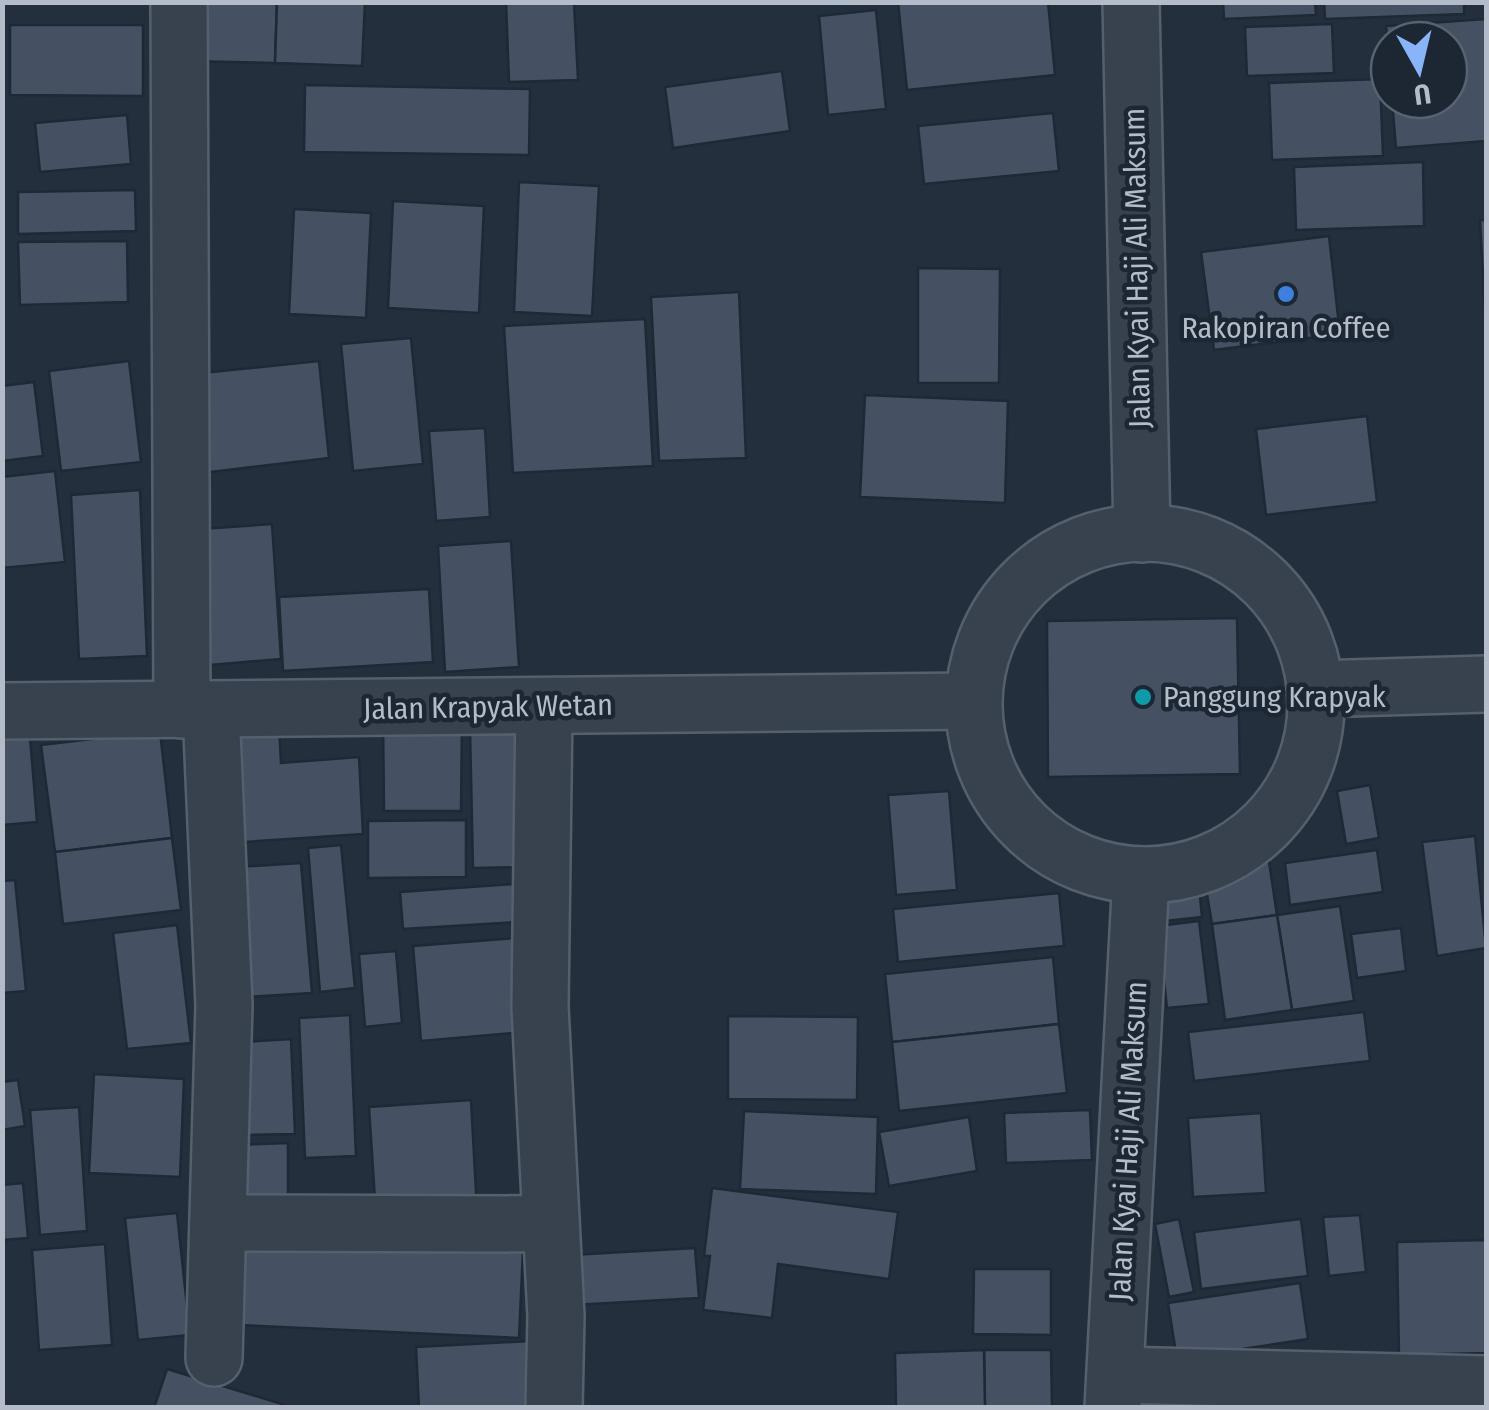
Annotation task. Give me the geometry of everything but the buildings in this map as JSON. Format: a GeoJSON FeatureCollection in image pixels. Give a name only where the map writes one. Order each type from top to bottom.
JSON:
{"type":"FeatureCollection","features":[{"type":"Feature","properties":{"kind":"street"},"geometry":{"type":"LineString","coordinates":[[179,2],[196,710],[224,1005],[214,1358]]}},
{"type":"Feature","properties":{"kind":"street","name":"Jalan Kyai Haji Ali Maksum"},"geometry":{"type":"LineString","coordinates":[[1131,2],[1142,534]]}},
{"type":"Feature","properties":{"kind":"street"},"geometry":{"type":"LineString","coordinates":[[1142,534],[1179,538],[1214,548],[1245,566],[1273,591],[1294,620],[1309,654],[1315,689],[1315,729],[1304,770],[1283,805],[1256,835],[1221,858],[1182,871],[1141,875],[1108,872],[1077,862],[1048,847],[1023,827],[995,789],[978,746],[973,701],[978,664],[990,629],[1011,598],[1037,571],[1069,550],[1105,538],[1142,534]]}},
{"type":"Feature","properties":{"kind":"street"},"geometry":{"type":"LineString","coordinates":[[1315,689],[1486,684]]}},
{"type":"Feature","properties":{"kind":"street","name":"Jalan Krapyak Wetan"},"geometry":{"type":"LineString","coordinates":[[2,710],[973,701]]}},
{"type":"Feature","properties":{"kind":"street"},"geometry":{"type":"LineString","coordinates":[[544,707],[540,1008],[556,1316],[554,1408]]}},
{"type":"Feature","properties":{"kind":"street","name":"Jalan Kyai Haji Ali Maksum"},"geometry":{"type":"LineString","coordinates":[[1114,1391],[1141,875]]}},
{"type":"Feature","properties":{"kind":"street"},"geometry":{"type":"LineString","coordinates":[[218,1224],[551,1224]]}},
{"type":"Feature","properties":{"kind":"street"},"geometry":{"type":"LineString","coordinates":[[1114,1391],[1486,1384]]}},
{"type":"Feature","properties":{"kind":"place","name":"Rakopiran Coffee"},"geometry":{"type":"Point","coordinates":[1286,294]}},
{"type":"Feature","properties":{"kind":"place","name":"Panggung Krapyak"},"geometry":{"type":"Point","coordinates":[1143,697]}}]}
